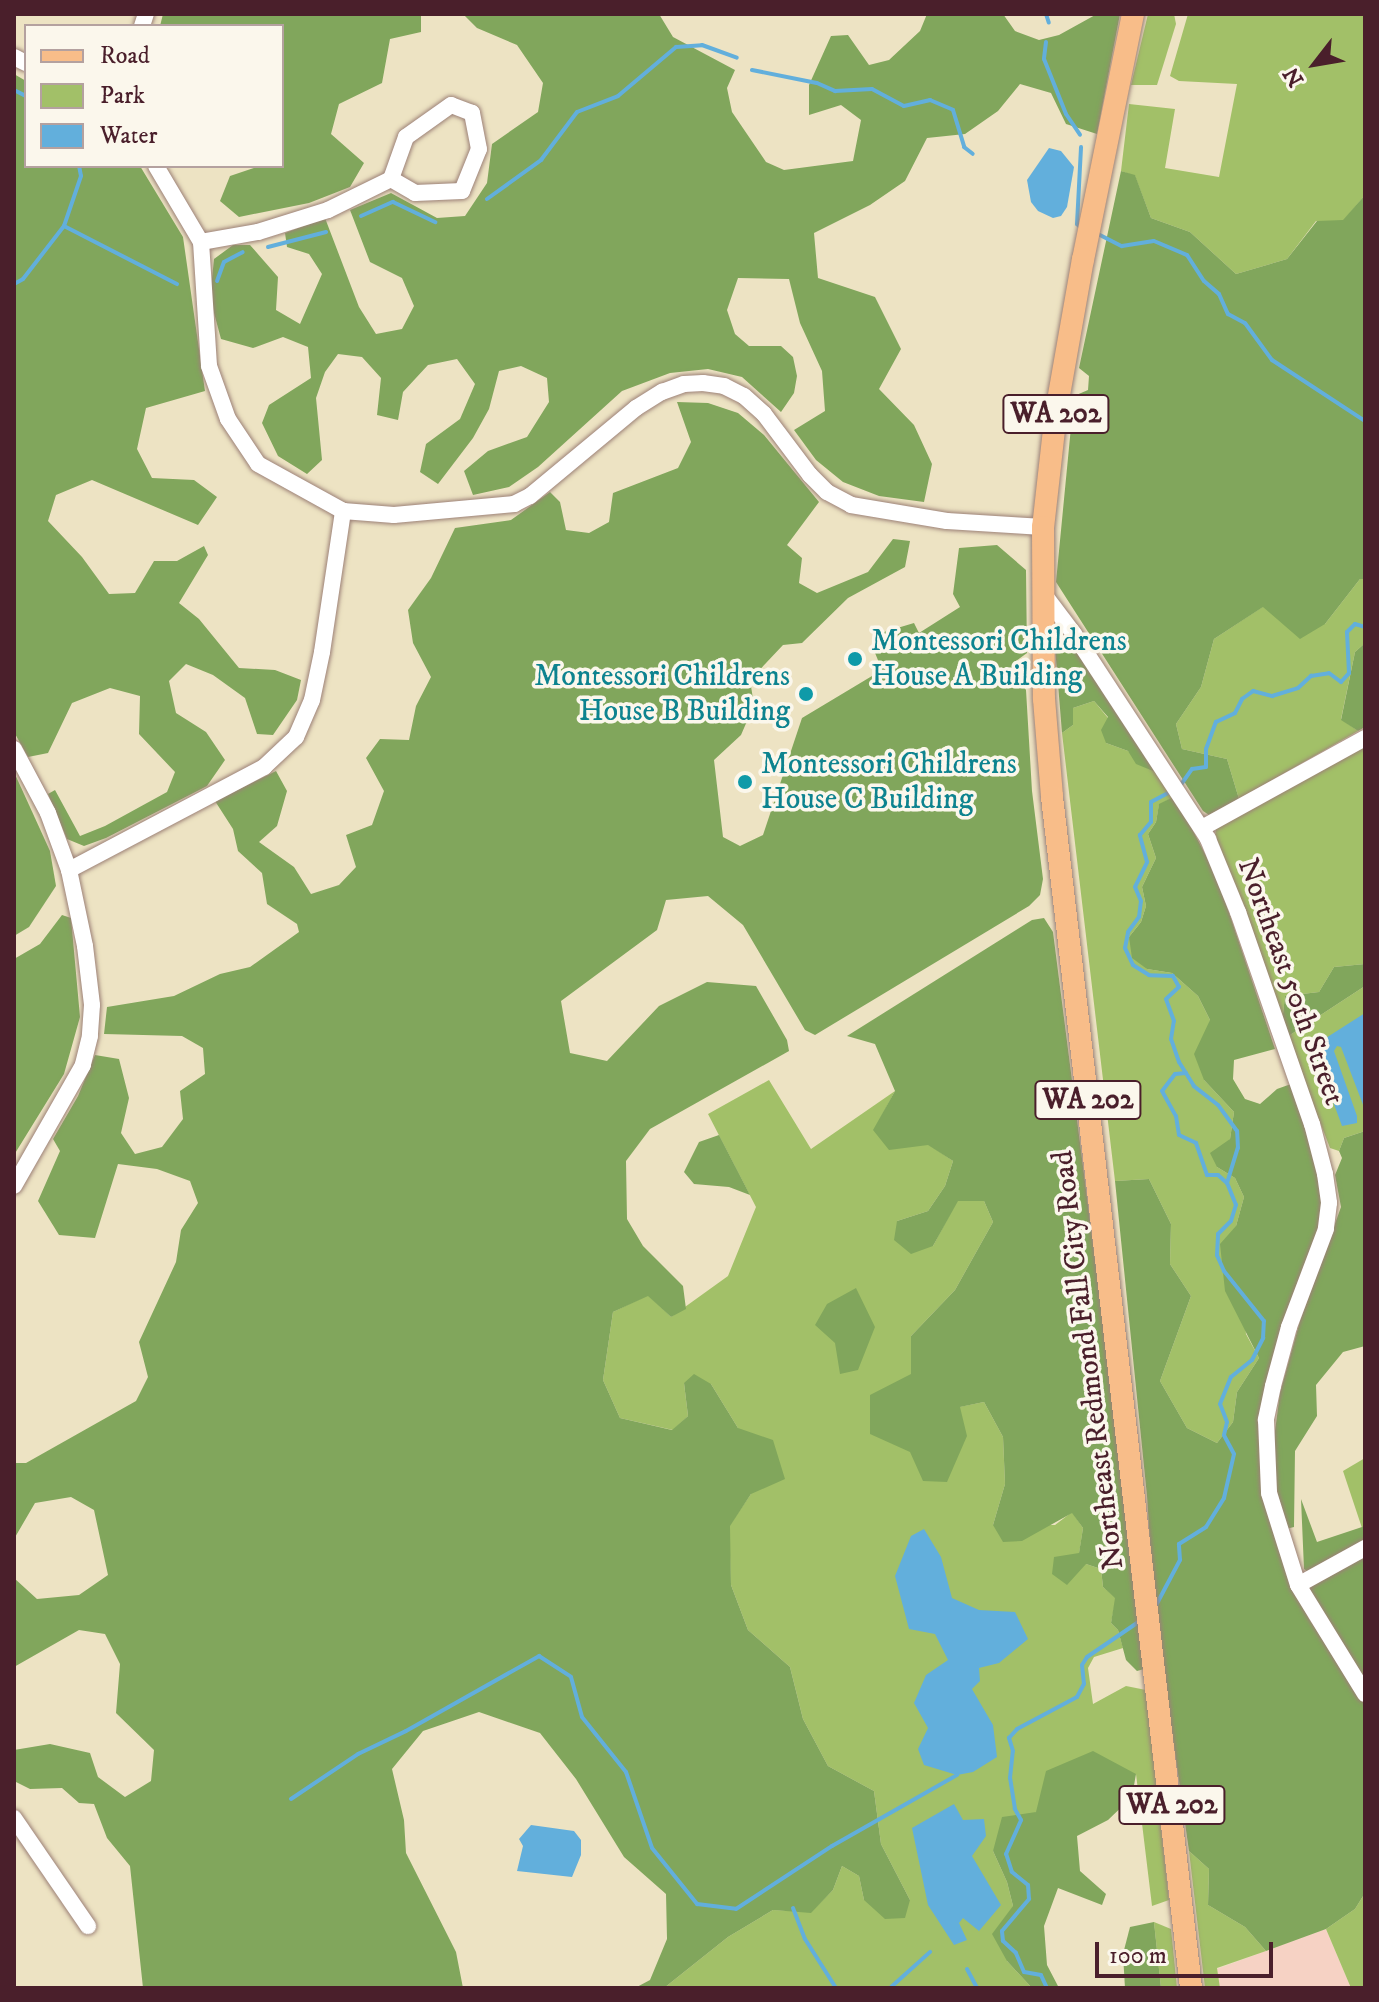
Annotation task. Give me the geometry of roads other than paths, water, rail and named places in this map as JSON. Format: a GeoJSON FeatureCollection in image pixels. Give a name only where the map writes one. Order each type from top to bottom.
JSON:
{"type":"FeatureCollection","features":[{"type":"Feature","properties":{"kind":"main road","name":"Northeast Redmond Fall City Road"},"geometry":{"type":"LineString","coordinates":[[1133,14],[1087,237],[1056,412],[1043,527],[1044,699],[1052,797],[1191,1988]]}},
{"type":"Feature","properties":{"kind":"street"},"geometry":{"type":"LineString","coordinates":[[201,242],[258,232],[328,210],[391,179],[406,137],[451,105],[472,113],[479,149],[462,191],[415,193],[391,179]]}},
{"type":"Feature","properties":{"kind":"street"},"geometry":{"type":"LineString","coordinates":[[157,168],[201,242],[209,366],[228,419],[258,464],[343,511],[394,515],[514,504],[530,496],[636,408],[662,392],[684,384],[703,383],[724,386],[744,396],[764,414],[817,482],[851,505],[947,521],[1043,527]]}},
{"type":"Feature","properties":{"kind":"street"},"geometry":{"type":"LineString","coordinates":[[69,870],[264,767],[296,737],[312,700],[322,652],[343,511]]}},
{"type":"Feature","properties":{"kind":"street","name":"Northeast 50th Street"},"geometry":{"type":"LineString","coordinates":[[1043,593],[1202,828],[1238,912],[1312,1124],[1329,1203],[1326,1229],[1289,1327],[1266,1420],[1269,1493],[1298,1585],[1365,1694]]}},
{"type":"Feature","properties":{"kind":"street"},"geometry":{"type":"LineString","coordinates":[[1202,828],[1365,738]]}},
{"type":"Feature","properties":{"kind":"street"},"geometry":{"type":"LineString","coordinates":[[14,749],[48,813],[69,870],[85,946],[92,1005],[90,1036],[83,1065],[14,1186]]}},
{"type":"Feature","properties":{"kind":"street"},"geometry":{"type":"LineString","coordinates":[[1298,1585],[1365,1548]]}},
{"type":"Feature","properties":{"kind":"street"},"geometry":{"type":"LineString","coordinates":[[14,1818],[88,1926]]}},
{"type":"Feature","properties":{"kind":"water"},"geometry":{"type":"Polygon","coordinates":[[[1049,148],[1061,151],[1074,167],[1067,207],[1061,216],[1053,218],[1038,211],[1031,202],[1027,180],[1049,148]]]}},
{"type":"Feature","properties":{"kind":"water"},"geometry":{"type":"Polygon","coordinates":[[[1365,1013],[1365,1110],[1341,1047],[1337,1046],[1334,1051],[1357,1116],[1357,1123],[1342,1126],[1314,1050],[1318,1043],[1365,1013]]]}},
{"type":"Feature","properties":{"kind":"water"},"geometry":{"type":"Polygon","coordinates":[[[924,1529],[941,1557],[952,1598],[979,1610],[1015,1612],[1028,1639],[999,1663],[979,1668],[980,1681],[972,1689],[993,1725],[997,1757],[973,1772],[957,1775],[924,1765],[918,1749],[928,1728],[914,1703],[926,1675],[948,1660],[935,1634],[909,1629],[895,1576],[911,1536],[924,1529]]]}},
{"type":"Feature","properties":{"kind":"water"},"geometry":{"type":"Polygon","coordinates":[[[954,1804],[963,1820],[984,1819],[986,1836],[972,1856],[1001,1905],[979,1931],[963,1918],[959,1923],[967,1940],[954,1945],[928,1905],[912,1828],[954,1804]]]}},
{"type":"Feature","properties":{"kind":"water"},"geometry":{"type":"Polygon","coordinates":[[[531,1825],[574,1831],[581,1840],[581,1855],[572,1877],[517,1871],[523,1846],[519,1839],[531,1825]]]}},
{"type":"Feature","properties":{"kind":"waterway"},"geometry":{"type":"LineString","coordinates":[[1046,14],[1049,23]]}},
{"type":"Feature","properties":{"kind":"waterway"},"geometry":{"type":"LineString","coordinates":[[1046,42],[1044,59],[1066,114],[1080,135]]}},
{"type":"Feature","properties":{"kind":"waterway"},"geometry":{"type":"LineString","coordinates":[[487,199],[541,160],[577,112],[618,96],[676,47],[702,45],[737,58]]}},
{"type":"Feature","properties":{"kind":"waterway"},"geometry":{"type":"LineString","coordinates":[[752,70],[817,83],[835,91],[872,89],[904,106],[930,100],[953,110],[964,147],[973,154]]}},
{"type":"Feature","properties":{"kind":"waterway"},"geometry":{"type":"LineString","coordinates":[[14,90],[24,95]]}},
{"type":"Feature","properties":{"kind":"waterway"},"geometry":{"type":"LineString","coordinates":[[1080,227],[1077,224],[1081,147]]}},
{"type":"Feature","properties":{"kind":"waterway"},"geometry":{"type":"LineString","coordinates":[[14,284],[23,279],[64,226],[81,176],[79,168]]}},
{"type":"Feature","properties":{"kind":"waterway"},"geometry":{"type":"LineString","coordinates":[[361,216],[393,202],[435,222]]}},
{"type":"Feature","properties":{"kind":"waterway"},"geometry":{"type":"LineString","coordinates":[[64,226],[177,284]]}},
{"type":"Feature","properties":{"kind":"waterway"},"geometry":{"type":"LineString","coordinates":[[268,247],[326,232]]}},
{"type":"Feature","properties":{"kind":"waterway"},"geometry":{"type":"LineString","coordinates":[[1096,233],[1122,246],[1154,241],[1187,255],[1204,281],[1219,294],[1228,314],[1245,323],[1272,360],[1365,421]]}},
{"type":"Feature","properties":{"kind":"waterway"},"geometry":{"type":"LineString","coordinates":[[217,281],[224,262],[243,252]]}},
{"type":"Feature","properties":{"kind":"waterway"},"geometry":{"type":"LineString","coordinates":[[1180,786],[1192,769],[1206,767],[1206,749],[1216,722],[1235,713],[1242,699],[1253,691],[1272,696],[1298,688],[1311,676],[1329,673],[1341,682],[1349,673],[1347,632],[1355,624],[1365,627]]}},
{"type":"Feature","properties":{"kind":"waterway"},"geometry":{"type":"LineString","coordinates":[[1153,1611],[1180,1560],[1179,1544],[1206,1527],[1224,1498],[1234,1454],[1224,1435],[1227,1422],[1220,1404],[1231,1377],[1252,1360],[1263,1338],[1264,1321],[1224,1271],[1217,1255],[1218,1234],[1231,1221],[1236,1205],[1227,1183],[1238,1148],[1237,1131],[1218,1105],[1194,1086],[1179,1062],[1171,1039],[1174,1021],[1166,999],[1179,987],[1173,976],[1149,975],[1133,965],[1125,948],[1128,932],[1139,917],[1141,901],[1135,887],[1147,862],[1140,835],[1151,822],[1151,802],[1172,791]]}},
{"type":"Feature","properties":{"kind":"waterway"},"geometry":{"type":"LineString","coordinates":[[1186,1073],[1175,1074],[1162,1091],[1176,1116],[1179,1135],[1196,1143],[1207,1175],[1218,1175],[1227,1183]]}},
{"type":"Feature","properties":{"kind":"waterway"},"geometry":{"type":"LineString","coordinates":[[1047,1988],[1041,1975],[1024,1972],[1016,1953],[1003,1941],[1002,1931],[1029,1899],[1028,1885],[1012,1872],[1006,1854],[1021,1820],[1015,1809],[1010,1778],[1013,1751],[1009,1738],[1017,1729],[1077,1697],[1084,1684],[1082,1665],[1087,1657],[1140,1621]]}},
{"type":"Feature","properties":{"kind":"waterway"},"geometry":{"type":"LineString","coordinates":[[291,1799],[358,1754],[406,1731],[539,1656],[571,1677],[582,1717],[626,1772],[652,1848],[697,1904],[736,1909],[832,1846],[957,1775]]}},
{"type":"Feature","properties":{"kind":"waterway"},"geometry":{"type":"LineString","coordinates":[[793,1908],[805,1939],[836,1988]]}},
{"type":"Feature","properties":{"kind":"waterway"},"geometry":{"type":"LineString","coordinates":[[890,1988],[930,1952]]}},
{"type":"Feature","properties":{"kind":"waterway"},"geometry":{"type":"LineString","coordinates":[[967,1969],[977,1988]]}},
{"type":"Feature","properties":{"kind":"place","name":"Montessori Childrens House A Building"},"geometry":{"type":"Point","coordinates":[855,659]}},
{"type":"Feature","properties":{"kind":"place","name":"Montessori Childrens House B Building"},"geometry":{"type":"Point","coordinates":[806,694]}},
{"type":"Feature","properties":{"kind":"place","name":"Montessori Childrens House C Building"},"geometry":{"type":"Point","coordinates":[745,782]}}]}
